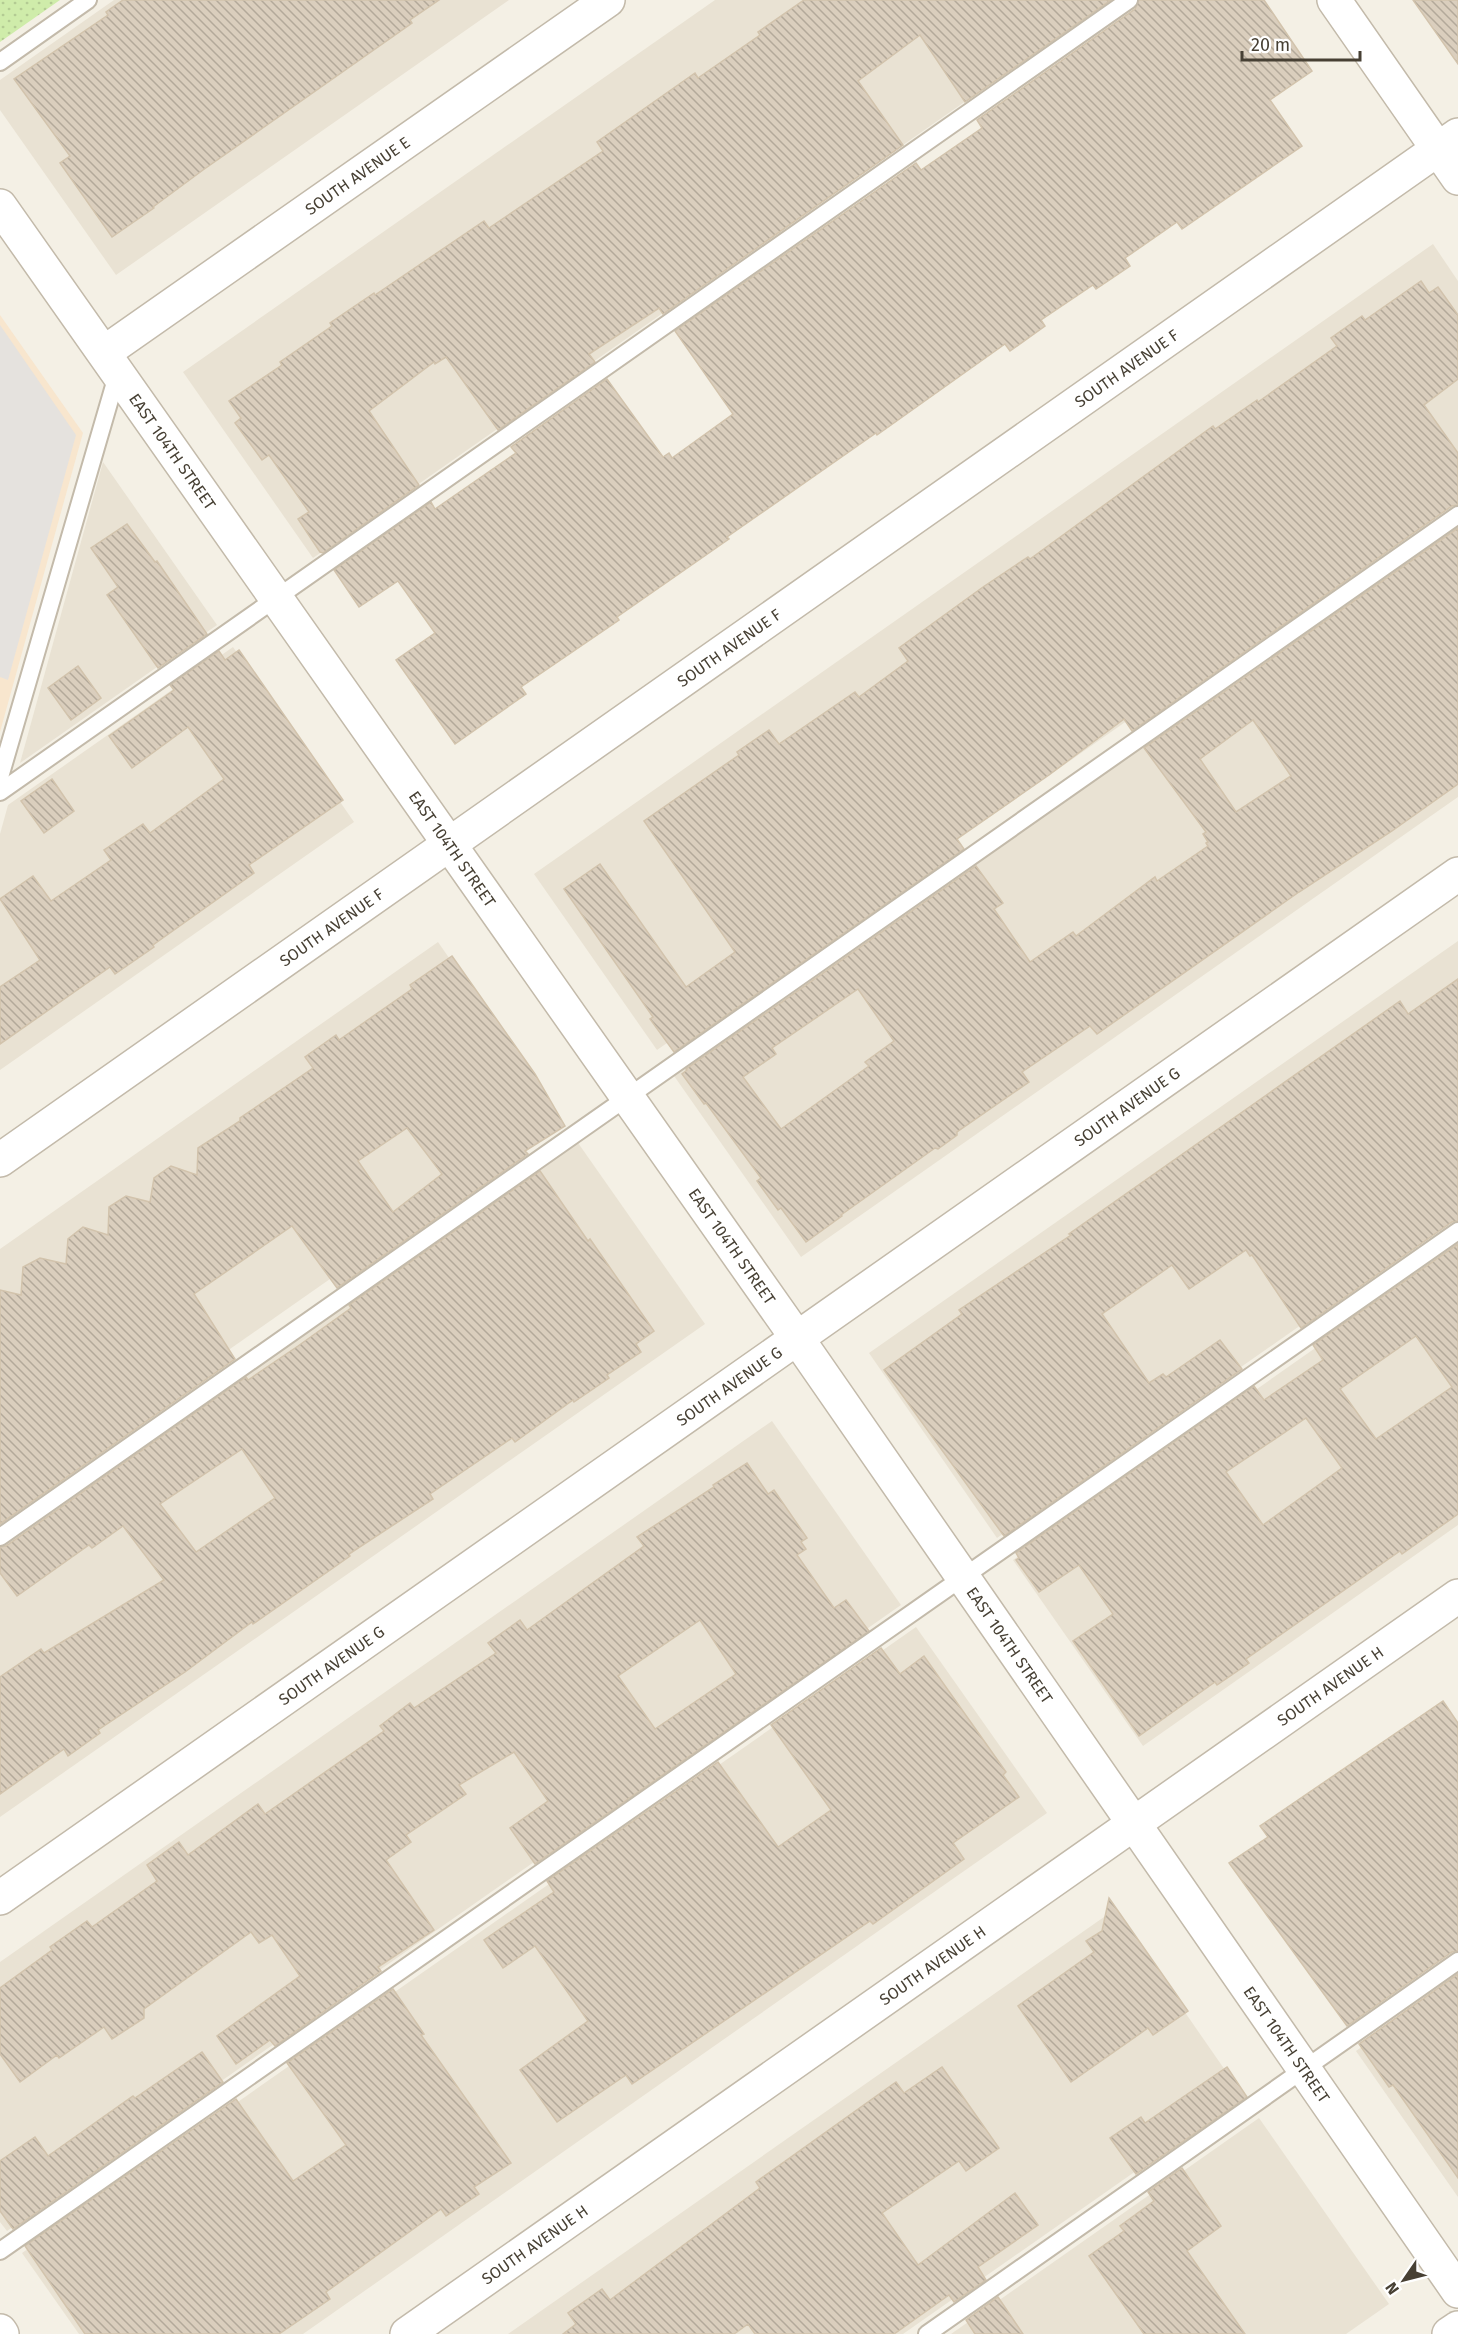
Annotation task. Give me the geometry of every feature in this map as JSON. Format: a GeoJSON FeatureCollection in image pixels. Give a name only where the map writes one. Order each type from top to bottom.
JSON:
{"type":"FeatureCollection","features":[{"type":"Feature","properties":{"kind":"street","name":"SOUTH AVENUE E"},"geometry":{"type":"LineString","coordinates":[[112,362],[608,0]]}},
{"type":"Feature","properties":{"kind":"street"},"geometry":{"type":"LineString","coordinates":[[1334,0],[1448,142],[1458,178]]}},
{"type":"Feature","properties":{"kind":"street","name":"SOUTH AVENUE F"},"geometry":{"type":"LineString","coordinates":[[0,1160],[1448,142]]}},
{"type":"Feature","properties":{"kind":"street","name":"EAST 104TH STREET"},"geometry":{"type":"LineString","coordinates":[[0,206],[797,1338],[1133,1826],[1458,2291]]}},
{"type":"Feature","properties":{"kind":"street","name":"SOUTH AVENUE G"},"geometry":{"type":"LineString","coordinates":[[0,1898],[1458,874]]}},
{"type":"Feature","properties":{"kind":"street","name":"SOUTH AVENUE H"},"geometry":{"type":"LineString","coordinates":[[407,2334],[1458,1596]]}},
{"type":"Feature","properties":{"kind":"street"},"geometry":{"type":"LineString","coordinates":[[1449,2334],[1458,2328]]}},
{"type":"Feature","properties":{"kind":"lane"},"geometry":{"type":"LineString","coordinates":[[0,62],[88,0]]}},
{"type":"Feature","properties":{"kind":"lane"},"geometry":{"type":"LineString","coordinates":[[0,792],[1129,0]]}},
{"type":"Feature","properties":{"kind":"lane"},"geometry":{"type":"LineString","coordinates":[[0,777],[112,362]]}},
{"type":"Feature","properties":{"kind":"lane"},"geometry":{"type":"LineString","coordinates":[[0,1537],[1458,514]]}},
{"type":"Feature","properties":{"kind":"lane"},"geometry":{"type":"LineString","coordinates":[[0,2252],[1458,1231]]}},
{"type":"Feature","properties":{"kind":"lane"},"geometry":{"type":"LineString","coordinates":[[927,2334],[1458,1961]]}},
{"type":"Feature","properties":{"kind":"shaded area"},"geometry":{"type":"Polygon","coordinates":[[[114,0],[509,0],[116,275],[0,110],[0,80],[114,0]]]}},
{"type":"Feature","properties":{"kind":"shaded area"},"geometry":{"type":"Polygon","coordinates":[[[715,0],[1110,0],[313,558],[183,372],[715,0]]]}},
{"type":"Feature","properties":{"kind":"shaded area"},"geometry":{"type":"Polygon","coordinates":[[[1433,244],[1458,281],[1458,489],[657,1050],[534,874],[1433,244]]]}},
{"type":"Feature","properties":{"kind":"shaded area"},"geometry":{"type":"Polygon","coordinates":[[[0,315],[83,433],[0,732],[0,315]]]}},
{"type":"Feature","properties":{"kind":"shaded area"},"geometry":{"type":"Polygon","coordinates":[[[0,325],[76,435],[8,680],[0,677],[0,325]]]}},
{"type":"Feature","properties":{"kind":"shaded area"},"geometry":{"type":"Polygon","coordinates":[[[103,462],[217,625],[20,763],[103,462]]]}},
{"type":"Feature","properties":{"kind":"shaded area"},"geometry":{"type":"Polygon","coordinates":[[[1458,522],[1458,797],[801,1257],[672,1073],[1458,522]]]}},
{"type":"Feature","properties":{"kind":"shaded area"},"geometry":{"type":"Polygon","coordinates":[[[233,647],[354,822],[0,1070],[0,834],[8,805],[233,647]]]}},
{"type":"Feature","properties":{"kind":"shaded area"},"geometry":{"type":"Polygon","coordinates":[[[1458,941],[1458,1215],[997,1538],[869,1353],[1458,941]]]}},
{"type":"Feature","properties":{"kind":"shaded area"},"geometry":{"type":"Polygon","coordinates":[[[438,942],[560,1118],[0,1510],[0,1249],[438,942]]]}},
{"type":"Feature","properties":{"kind":"shaded area"},"geometry":{"type":"Polygon","coordinates":[[[576,1140],[705,1324],[0,1817],[0,1543],[576,1140]]]}},
{"type":"Feature","properties":{"kind":"shaded area"},"geometry":{"type":"Polygon","coordinates":[[[1458,1248],[1458,1525],[1143,1746],[1013,1560],[1458,1248]]]}},
{"type":"Feature","properties":{"kind":"shaded area"},"geometry":{"type":"Polygon","coordinates":[[[772,1421],[901,1605],[7,2231],[0,2222],[0,1962],[772,1421]]]}},
{"type":"Feature","properties":{"kind":"shaded area"},"geometry":{"type":"Polygon","coordinates":[[[916,1627],[1047,1813],[303,2334],[79,2334],[22,2253],[916,1627]]]}},
{"type":"Feature","properties":{"kind":"shaded area"},"geometry":{"type":"Polygon","coordinates":[[[1114,1910],[1243,2096],[903,2334],[508,2334],[1114,1910]]]}},
{"type":"Feature","properties":{"kind":"shaded area"},"geometry":{"type":"Polygon","coordinates":[[[1458,1979],[1458,2197],[1356,2051],[1458,1979]]]}},
{"type":"Feature","properties":{"kind":"shaded area"},"geometry":{"type":"Polygon","coordinates":[[[1259,2118],[1389,2304],[1346,2334],[951,2334],[1259,2118]]]}},
{"type":"Feature","properties":{"kind":"green space"},"geometry":{"type":"Polygon","coordinates":[[[0,0],[60,0],[0,42],[0,0]]]}},
{"type":"Feature","properties":{"kind":"building"},"geometry":{"type":"Polygon","coordinates":[[[123,0],[439,0],[410,20],[412,23],[112,237],[60,163],[70,156],[14,79],[108,15],[106,12],[123,0]]]}},
{"type":"Feature","properties":{"kind":"building"},"geometry":{"type":"Polygon","coordinates":[[[804,0],[1111,0],[965,102],[920,35],[858,81],[903,145],[663,314],[659,308],[589,354],[595,362],[498,430],[446,357],[435,364],[434,362],[369,411],[419,485],[323,553],[320,552],[298,519],[309,512],[269,455],[262,460],[235,423],[241,418],[229,401],[282,365],[280,362],[332,326],[330,323],[374,293],[375,295],[484,221],[489,228],[603,151],[597,142],[695,73],[698,78],[760,35],[758,32],[804,0]]]}},
{"type":"Feature","properties":{"kind":"building"},"geometry":{"type":"Polygon","coordinates":[[[1139,0],[1264,0],[1312,71],[1270,100],[1302,146],[1182,229],[1177,222],[1125,258],[1130,266],[1096,289],[1093,285],[1041,320],[1045,326],[1010,351],[1005,344],[727,537],[729,539],[617,617],[619,620],[521,687],[526,694],[455,744],[396,660],[435,633],[398,581],[359,607],[334,570],[431,502],[435,509],[516,453],[511,447],[607,379],[663,457],[669,453],[672,458],[733,414],[675,331],[916,163],[921,170],[982,128],[977,120],[1135,9],[1139,0]]]}},
{"type":"Feature","properties":{"kind":"building"},"geometry":{"type":"Polygon","coordinates":[[[1413,0],[1458,0],[1458,64],[1413,0]]]}},
{"type":"Feature","properties":{"kind":"building"},"geometry":{"type":"Polygon","coordinates":[[[1421,281],[1429,293],[1438,287],[1458,315],[1458,379],[1424,405],[1458,453],[1458,505],[1452,506],[1132,731],[1124,719],[957,839],[964,849],[674,1052],[650,1019],[653,1017],[564,889],[600,864],[686,987],[735,952],[644,821],[739,755],[737,752],[769,730],[779,744],[855,692],[859,697],[908,661],[899,648],[983,587],[1028,557],[1030,559],[1213,426],[1215,429],[1257,400],[1258,402],[1337,346],[1331,338],[1362,316],[1365,320],[1421,281]]]}},
{"type":"Feature","properties":{"kind":"building"},"geometry":{"type":"Polygon","coordinates":[[[127,524],[155,562],[157,561],[207,634],[158,668],[107,595],[118,587],[91,548],[127,524]]]}},
{"type":"Feature","properties":{"kind":"building"},"geometry":{"type":"Polygon","coordinates":[[[1458,528],[1458,784],[1097,1034],[1090,1026],[1022,1072],[1029,1082],[806,1242],[781,1208],[778,1210],[757,1181],[761,1178],[682,1074],[976,866],[1003,903],[994,909],[1030,962],[1073,932],[1076,936],[1155,877],[1157,881],[1208,846],[1203,834],[1206,832],[1144,748],[1458,528]],[[1253,720],[1200,759],[1236,812],[1291,776],[1253,720]],[[858,989],[772,1048],[776,1054],[743,1077],[781,1129],[869,1066],[865,1062],[894,1041],[858,989]]]}},
{"type":"Feature","properties":{"kind":"building"},"geometry":{"type":"Polygon","coordinates":[[[239,650],[343,800],[249,865],[254,873],[153,945],[154,947],[115,974],[110,967],[0,1044],[0,987],[40,960],[0,899],[33,876],[51,901],[111,860],[104,850],[143,824],[150,833],[224,779],[188,727],[132,768],[109,736],[174,690],[170,685],[219,651],[225,660],[239,650]]]}},
{"type":"Feature","properties":{"kind":"building"},"geometry":{"type":"Polygon","coordinates":[[[78,666],[101,698],[71,720],[48,688],[78,666]]]}},
{"type":"Feature","properties":{"kind":"building"},"geometry":{"type":"Polygon","coordinates":[[[52,779],[74,811],[44,833],[21,801],[52,779]]]}},
{"type":"Feature","properties":{"kind":"building"},"geometry":{"type":"Polygon","coordinates":[[[452,956],[535,1074],[565,1126],[525,1151],[528,1154],[337,1288],[292,1226],[194,1294],[235,1359],[0,1524],[0,1290],[21,1295],[23,1267],[40,1258],[66,1264],[68,1239],[83,1227],[108,1235],[109,1207],[126,1196],[150,1202],[154,1178],[171,1166],[197,1175],[198,1148],[240,1121],[240,1118],[313,1068],[305,1057],[336,1035],[339,1040],[412,989],[410,985],[452,956]],[[407,1128],[358,1161],[393,1212],[442,1174],[407,1128]]]}},
{"type":"Feature","properties":{"kind":"building"},"geometry":{"type":"Polygon","coordinates":[[[1458,979],[1458,1221],[1452,1222],[1301,1328],[1252,1255],[1250,1256],[1246,1250],[1189,1289],[1172,1265],[1102,1314],[1149,1383],[1163,1374],[1166,1377],[1220,1340],[1242,1369],[1004,1536],[884,1370],[962,1314],[959,1310],[1071,1235],[1069,1234],[1400,1001],[1408,1014],[1458,979]]]}},
{"type":"Feature","properties":{"kind":"building"},"geometry":{"type":"Polygon","coordinates":[[[540,1171],[654,1331],[636,1344],[641,1352],[607,1375],[609,1378],[574,1402],[573,1400],[515,1442],[512,1438],[430,1494],[433,1499],[349,1554],[350,1556],[253,1624],[252,1622],[185,1672],[98,1730],[100,1733],[68,1756],[64,1749],[0,1794],[0,1677],[41,1649],[44,1653],[164,1580],[123,1526],[92,1548],[89,1545],[17,1596],[0,1573],[0,1547],[6,1546],[246,1377],[248,1380],[298,1346],[351,1308],[349,1305],[540,1171]],[[242,1449],[160,1504],[196,1552],[275,1498],[242,1449]]]}},
{"type":"Feature","properties":{"kind":"building"},"geometry":{"type":"Polygon","coordinates":[[[1458,1244],[1458,1514],[1402,1554],[1400,1551],[1246,1659],[1249,1663],[1217,1685],[1215,1682],[1139,1736],[1073,1641],[1113,1614],[1079,1565],[1039,1592],[1016,1560],[1019,1558],[1016,1553],[1254,1386],[1264,1400],[1323,1360],[1313,1345],[1458,1244]],[[1416,1336],[1340,1389],[1376,1439],[1452,1387],[1416,1336]],[[1306,1418],[1226,1472],[1263,1525],[1342,1468],[1306,1418]]]}},
{"type":"Feature","properties":{"kind":"building"},"geometry":{"type":"Polygon","coordinates":[[[747,1463],[768,1494],[774,1490],[807,1538],[801,1542],[806,1549],[797,1555],[834,1608],[846,1600],[869,1631],[535,1864],[510,1828],[548,1801],[514,1752],[459,1785],[466,1794],[406,1835],[411,1842],[386,1860],[434,1930],[378,1967],[381,1971],[275,2046],[270,2040],[236,2064],[217,2036],[300,1976],[272,1935],[259,1943],[251,1932],[144,2009],[144,2018],[112,2039],[104,2027],[59,2058],[57,2055],[20,2082],[0,2054],[0,1988],[52,1950],[50,1947],[87,1921],[92,1927],[157,1881],[147,1865],[179,1842],[188,1855],[258,1804],[265,1814],[384,1731],[380,1726],[410,1703],[414,1708],[496,1653],[488,1643],[520,1620],[527,1630],[644,1546],[637,1537],[714,1487],[713,1485],[747,1463]],[[700,1620],[618,1676],[655,1729],[736,1674],[700,1620]]]}},
{"type":"Feature","properties":{"kind":"building"},"geometry":{"type":"Polygon","coordinates":[[[881,1648],[900,1674],[924,1656],[1006,1772],[1003,1775],[1019,1797],[953,1843],[964,1859],[873,1924],[870,1921],[632,2084],[626,2075],[557,2122],[520,2070],[588,2021],[535,1946],[503,1968],[484,1940],[554,1892],[547,1881],[718,1762],[778,1847],[831,1810],[771,1725],[881,1648]]]}},
{"type":"Feature","properties":{"kind":"building"},"geometry":{"type":"Polygon","coordinates":[[[1443,1701],[1458,1723],[1458,1951],[1452,1952],[1347,2026],[1229,1863],[1268,1837],[1260,1826],[1443,1701]]]}},
{"type":"Feature","properties":{"kind":"building"},"geometry":{"type":"Polygon","coordinates":[[[1109,1898],[1188,2011],[1153,2035],[1148,2028],[1071,2082],[1018,2006],[1094,1952],[1086,1941],[1102,1931],[1109,1898]]]}},
{"type":"Feature","properties":{"kind":"building"},"geometry":{"type":"Polygon","coordinates":[[[1458,1974],[1458,2178],[1393,2085],[1389,2087],[1359,2044],[1458,1974]]]}},
{"type":"Feature","properties":{"kind":"building"},"geometry":{"type":"Polygon","coordinates":[[[393,1989],[424,2034],[421,2035],[511,2163],[474,2187],[479,2194],[446,2216],[441,2209],[326,2292],[330,2299],[279,2334],[85,2334],[25,2246],[236,2099],[293,2181],[346,2145],[287,2063],[393,1989]]]}},
{"type":"Feature","properties":{"kind":"building"},"geometry":{"type":"Polygon","coordinates":[[[202,2052],[223,2082],[13,2229],[0,2211],[0,2161],[35,2137],[48,2156],[133,2096],[135,2098],[202,2052]]]}},
{"type":"Feature","properties":{"kind":"building"},"geometry":{"type":"Polygon","coordinates":[[[942,2067],[999,2148],[966,2171],[959,2161],[882,2213],[918,2265],[1015,2193],[1038,2225],[978,2267],[986,2280],[954,2302],[949,2295],[894,2334],[755,2334],[748,2324],[734,2334],[563,2334],[576,2324],[568,2313],[602,2289],[610,2300],[760,2188],[756,2182],[896,2082],[904,2093],[942,2067]]]}},
{"type":"Feature","properties":{"kind":"building"},"geometry":{"type":"Polygon","coordinates":[[[1227,2067],[1247,2097],[1136,2174],[1110,2138],[1141,2117],[1145,2123],[1227,2067]]]}},
{"type":"Feature","properties":{"kind":"building"},"geometry":{"type":"Polygon","coordinates":[[[1182,2168],[1221,2226],[1187,2251],[1245,2334],[1144,2334],[1089,2256],[1124,2231],[1120,2226],[1154,2201],[1148,2192],[1182,2168]]]}},
{"type":"Feature","properties":{"kind":"building"},"geometry":{"type":"Polygon","coordinates":[[[998,2297],[1023,2334],[975,2334],[966,2320],[998,2297]]]}}]}
